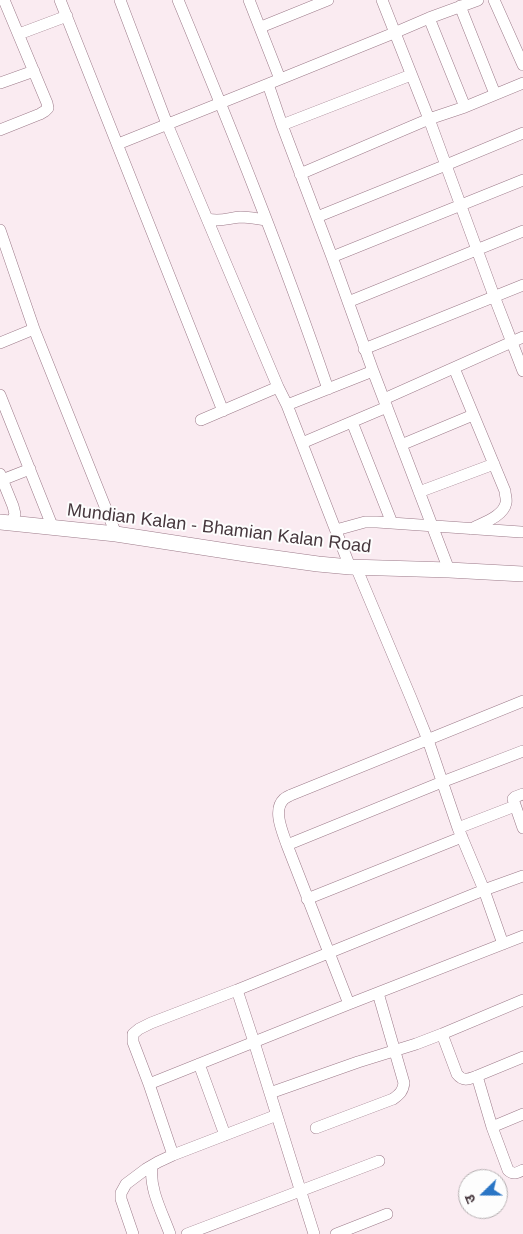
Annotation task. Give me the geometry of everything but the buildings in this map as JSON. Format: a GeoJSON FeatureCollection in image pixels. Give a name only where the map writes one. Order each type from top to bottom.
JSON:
{"type":"FeatureCollection","features":[{"type":"Feature","properties":{"kind":"street"},"geometry":{"type":"LineString","coordinates":[[60,0],[223,411]]}},
{"type":"Feature","properties":{"kind":"street"},"geometry":{"type":"LineString","coordinates":[[120,0],[167,124],[287,405],[336,530],[408,689],[460,833],[484,890],[503,944]]}},
{"type":"Feature","properties":{"kind":"street"},"geometry":{"type":"LineString","coordinates":[[178,0],[266,220],[314,346],[328,389]]}},
{"type":"Feature","properties":{"kind":"street"},"geometry":{"type":"LineString","coordinates":[[249,0],[280,79]]}},
{"type":"Feature","properties":{"kind":"street"},"geometry":{"type":"LineString","coordinates":[[261,28],[328,0]]}},
{"type":"Feature","properties":{"kind":"street"},"geometry":{"type":"LineString","coordinates":[[382,0],[429,119],[523,370]]}},
{"type":"Feature","properties":{"kind":"street"},"geometry":{"type":"LineString","coordinates":[[118,144],[478,0]]}},
{"type":"Feature","properties":{"kind":"street"},"geometry":{"type":"LineString","coordinates":[[494,0],[523,65]]}},
{"type":"Feature","properties":{"kind":"street"},"geometry":{"type":"LineString","coordinates":[[0,130],[40,114],[48,108],[34,71],[4,4]]}},
{"type":"Feature","properties":{"kind":"street"},"geometry":{"type":"LineString","coordinates":[[460,6],[495,94]]}},
{"type":"Feature","properties":{"kind":"street"},"geometry":{"type":"LineString","coordinates":[[18,34],[67,16]]}},
{"type":"Feature","properties":{"kind":"street"},"geometry":{"type":"LineString","coordinates":[[429,18],[465,107]]}},
{"type":"Feature","properties":{"kind":"street"},"geometry":{"type":"LineString","coordinates":[[0,83],[34,71]]}},
{"type":"Feature","properties":{"kind":"street"},"geometry":{"type":"LineString","coordinates":[[282,125],[411,75]]}},
{"type":"Feature","properties":{"kind":"street"},"geometry":{"type":"LineString","coordinates":[[300,174],[429,119],[465,107],[523,83]]}},
{"type":"Feature","properties":{"kind":"street"},"geometry":{"type":"LineString","coordinates":[[268,84],[364,349],[449,570]]}},
{"type":"Feature","properties":{"kind":"street"},"geometry":{"type":"LineString","coordinates":[[317,217],[523,133]]}},
{"type":"Feature","properties":{"kind":"street"},"geometry":{"type":"LineString","coordinates":[[332,257],[523,180]]}},
{"type":"Feature","properties":{"kind":"street"},"geometry":{"type":"LineString","coordinates":[[208,220],[223,221],[241,217],[266,220]]}},
{"type":"Feature","properties":{"kind":"street"},"geometry":{"type":"LineString","coordinates":[[0,230],[34,329],[116,534]]}},
{"type":"Feature","properties":{"kind":"street"},"geometry":{"type":"LineString","coordinates":[[348,302],[523,231]]}},
{"type":"Feature","properties":{"kind":"street"},"geometry":{"type":"LineString","coordinates":[[364,349],[523,285]]}},
{"type":"Feature","properties":{"kind":"street"},"geometry":{"type":"LineString","coordinates":[[0,343],[34,329]]}},
{"type":"Feature","properties":{"kind":"street"},"geometry":{"type":"LineString","coordinates":[[302,443],[352,422],[454,368],[523,337]]}},
{"type":"Feature","properties":{"kind":"street"},"geometry":{"type":"LineString","coordinates":[[454,368],[505,491],[506,502],[504,510],[496,516],[470,528]]}},
{"type":"Feature","properties":{"kind":"street"},"geometry":{"type":"LineString","coordinates":[[287,405],[373,371]]}},
{"type":"Feature","properties":{"kind":"street"},"geometry":{"type":"LineString","coordinates":[[201,420],[278,387]]}},
{"type":"Feature","properties":{"kind":"street"},"geometry":{"type":"LineString","coordinates":[[0,395],[53,528]]}},
{"type":"Feature","properties":{"kind":"street"},"geometry":{"type":"LineString","coordinates":[[401,446],[473,415]]}},
{"type":"Feature","properties":{"kind":"street"},"geometry":{"type":"LineString","coordinates":[[352,422],[392,523]]}},
{"type":"Feature","properties":{"kind":"street"},"geometry":{"type":"LineString","coordinates":[[419,492],[494,464]]}},
{"type":"Feature","properties":{"kind":"street"},"geometry":{"type":"LineString","coordinates":[[5,523],[15,514],[1,477],[30,469]]}},
{"type":"Feature","properties":{"kind":"street"},"geometry":{"type":"LineString","coordinates":[[336,530],[365,522],[521,532]]}},
{"type":"Feature","properties":{"kind":"street","name":"Mundian Kalan - Bhamian Kalan Road"},"geometry":{"type":"LineString","coordinates":[[5,523],[116,534],[318,564],[523,574]]}},
{"type":"Feature","properties":{"kind":"street"},"geometry":{"type":"LineString","coordinates":[[349,1004],[307,899],[280,824],[278,811],[283,800],[523,701]]}},
{"type":"Feature","properties":{"kind":"street"},"geometry":{"type":"LineString","coordinates":[[287,845],[523,751]]}},
{"type":"Feature","properties":{"kind":"street"},"geometry":{"type":"LineString","coordinates":[[523,794],[513,799],[523,828]]}},
{"type":"Feature","properties":{"kind":"street"},"geometry":{"type":"LineString","coordinates":[[307,899],[460,833],[515,806]]}},
{"type":"Feature","properties":{"kind":"street"},"geometry":{"type":"LineString","coordinates":[[173,1155],[133,1042],[133,1034],[139,1029],[523,876]]}},
{"type":"Feature","properties":{"kind":"street"},"geometry":{"type":"LineString","coordinates":[[149,1084],[523,936]]}},
{"type":"Feature","properties":{"kind":"street"},"geometry":{"type":"LineString","coordinates":[[237,990],[314,1234]]}},
{"type":"Feature","properties":{"kind":"street"},"geometry":{"type":"LineString","coordinates":[[316,1128],[394,1099],[404,1089],[404,1083],[378,993]]}},
{"type":"Feature","properties":{"kind":"street"},"geometry":{"type":"LineString","coordinates":[[270,1093],[442,1034],[523,1000]]}},
{"type":"Feature","properties":{"kind":"street"},"geometry":{"type":"LineString","coordinates":[[442,1034],[457,1074],[463,1080],[523,1058]]}},
{"type":"Feature","properties":{"kind":"street"},"geometry":{"type":"LineString","coordinates":[[200,1064],[225,1135]]}},
{"type":"Feature","properties":{"kind":"street"},"geometry":{"type":"LineString","coordinates":[[477,1076],[508,1170],[515,1174],[523,1170]]}},
{"type":"Feature","properties":{"kind":"street"},"geometry":{"type":"LineString","coordinates":[[492,1126],[523,1114]]}},
{"type":"Feature","properties":{"kind":"street"},"geometry":{"type":"LineString","coordinates":[[133,1234],[121,1199],[122,1188],[132,1179],[152,1170],[173,1155],[277,1115]]}},
{"type":"Feature","properties":{"kind":"street"},"geometry":{"type":"LineString","coordinates":[[187,1234],[379,1161]]}},
{"type":"Feature","properties":{"kind":"street"},"geometry":{"type":"LineString","coordinates":[[152,1170],[152,1183],[170,1234]]}},
{"type":"Feature","properties":{"kind":"street"},"geometry":{"type":"LineString","coordinates":[[336,1234],[387,1214]]}}]}
